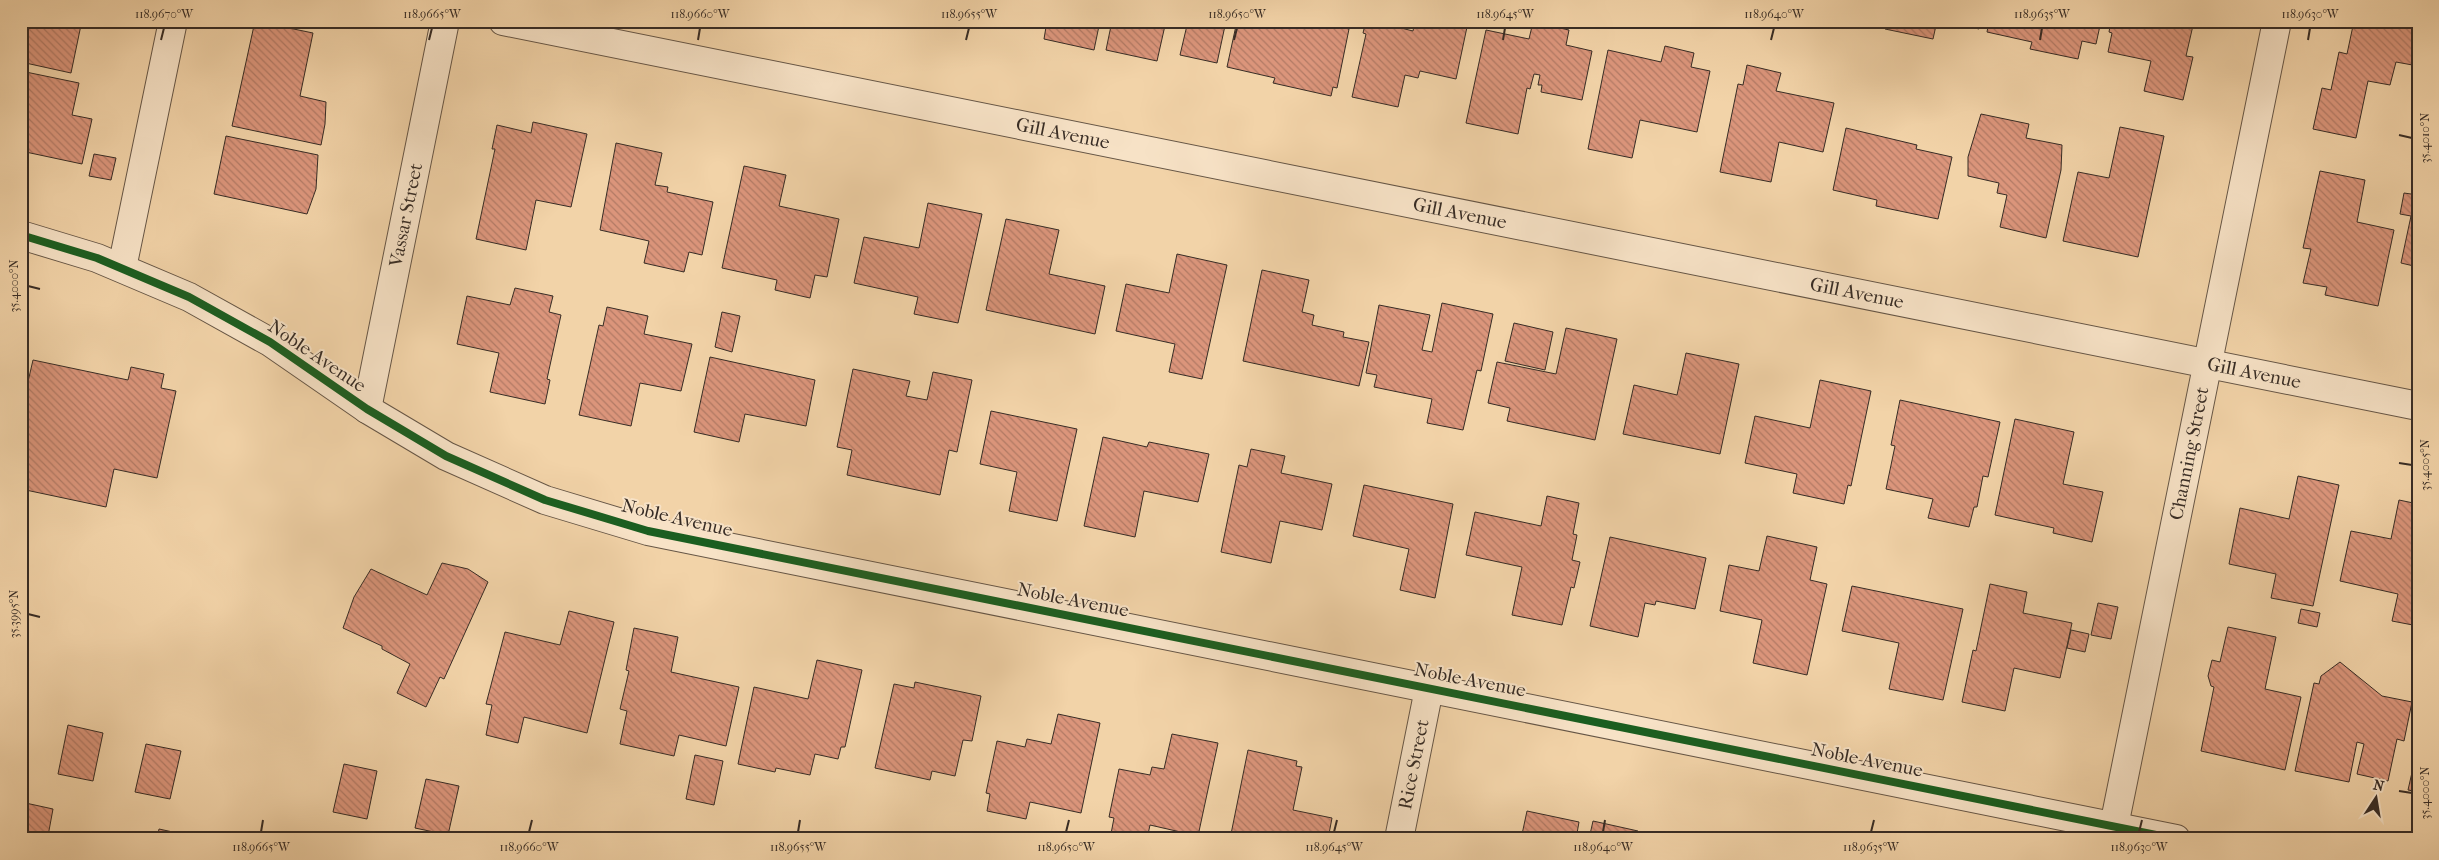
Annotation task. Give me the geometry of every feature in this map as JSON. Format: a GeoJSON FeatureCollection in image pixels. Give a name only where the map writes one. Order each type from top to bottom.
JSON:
{"type":"FeatureCollection","features":[{"type":"Feature","properties":{"kind":"street"},"geometry":{"type":"LineString","coordinates":[[122,268],[173,21]]}},
{"type":"Feature","properties":{"kind":"street","name":"Vassar Street"},"geometry":{"type":"LineString","coordinates":[[367,409],[445,21]]}},
{"type":"Feature","properties":{"kind":"street","name":"Gill Avenue"},"geometry":{"type":"LineString","coordinates":[[504,21],[2418,406]]}},
{"type":"Feature","properties":{"kind":"street","name":"Channing Street"},"geometry":{"type":"LineString","coordinates":[[2114,826],[2276,21]]}},
{"type":"Feature","properties":{"kind":"street","name":"Noble Avenue"},"geometry":{"type":"LineString","coordinates":[[21,235],[97,258],[190,297],[270,342],[367,409],[446,456],[545,500],[648,531],[2176,839]]}},
{"type":"Feature","properties":{"kind":"street","name":"Rice Street"},"geometry":{"type":"LineString","coordinates":[[1399,839],[1429,689]]}},
{"type":"Feature","properties":{"kind":"building"},"geometry":{"type":"Polygon","coordinates":[[[25,21],[91,21],[90,27],[81,25],[71,73],[21,62],[21,38],[25,21]]]}},
{"type":"Feature","properties":{"kind":"building"},"geometry":{"type":"Polygon","coordinates":[[[255,21],[313,33],[300,96],[326,102],[325,124],[321,145],[232,126],[255,21]]]}},
{"type":"Feature","properties":{"kind":"building"},"geometry":{"type":"Polygon","coordinates":[[[1047,21],[1100,21],[1094,50],[1044,39],[1047,21]]]}},
{"type":"Feature","properties":{"kind":"building"},"geometry":{"type":"Polygon","coordinates":[[[1112,21],[1166,21],[1157,61],[1106,50],[1112,21]]]}},
{"type":"Feature","properties":{"kind":"building"},"geometry":{"type":"Polygon","coordinates":[[[1188,21],[1226,21],[1217,63],[1180,55],[1188,21]]]}},
{"type":"Feature","properties":{"kind":"building"},"geometry":{"type":"Polygon","coordinates":[[[1237,21],[1311,21],[1349,29],[1337,88],[1333,87],[1331,96],[1273,83],[1275,78],[1227,67],[1237,21]]]}},
{"type":"Feature","properties":{"kind":"building"},"geometry":{"type":"Polygon","coordinates":[[[1366,21],[1402,21],[1401,28],[1413,31],[1415,21],[1462,21],[1461,26],[1467,27],[1456,79],[1420,71],[1418,78],[1405,75],[1398,107],[1352,97],[1366,34],[1363,33],[1366,21]]]}},
{"type":"Feature","properties":{"kind":"building"},"geometry":{"type":"Polygon","coordinates":[[[1887,21],[1937,21],[1933,39],[1885,29],[1887,21]]]}},
{"type":"Feature","properties":{"kind":"building"},"geometry":{"type":"Polygon","coordinates":[[[1946,21],[1981,21],[1979,29],[1946,21]]]}},
{"type":"Feature","properties":{"kind":"building"},"geometry":{"type":"Polygon","coordinates":[[[1989,21],[2101,21],[2096,44],[2082,41],[2078,59],[2030,49],[2032,42],[1987,32],[1989,21]]]}},
{"type":"Feature","properties":{"kind":"building"},"geometry":{"type":"Polygon","coordinates":[[[2111,21],[2194,21],[2186,56],[2193,57],[2183,100],[2144,91],[2151,61],[2108,52],[2112,33],[2109,32],[2111,21]]]}},
{"type":"Feature","properties":{"kind":"building"},"geometry":{"type":"Polygon","coordinates":[[[2354,21],[2418,22],[2418,66],[2396,62],[2390,85],[2368,81],[2356,138],[2313,129],[2322,88],[2331,90],[2339,52],[2347,54],[2354,21]]]}},
{"type":"Feature","properties":{"kind":"building"},"geometry":{"type":"Polygon","coordinates":[[[1533,22],[1569,30],[1566,45],[1592,51],[1582,100],[1541,92],[1542,85],[1538,85],[1540,75],[1534,74],[1530,89],[1527,88],[1518,134],[1466,123],[1486,30],[1529,39],[1533,22]]]}},
{"type":"Feature","properties":{"kind":"building"},"geometry":{"type":"Polygon","coordinates":[[[1665,46],[1694,53],[1691,67],[1710,71],[1697,132],[1640,120],[1632,158],[1588,149],[1608,50],[1661,62],[1665,46]]]}},
{"type":"Feature","properties":{"kind":"building"},"geometry":{"type":"Polygon","coordinates":[[[1747,65],[1781,73],[1776,91],[1834,103],[1823,152],[1779,142],[1771,182],[1720,172],[1738,84],[1743,85],[1747,65]]]}},
{"type":"Feature","properties":{"kind":"building"},"geometry":{"type":"Polygon","coordinates":[[[21,71],[79,83],[72,115],[92,119],[82,164],[21,151],[21,71]]]}},
{"type":"Feature","properties":{"kind":"building"},"geometry":{"type":"Polygon","coordinates":[[[1981,114],[2029,124],[2026,138],[2062,145],[2061,170],[2046,238],[2000,227],[2007,195],[1997,193],[1999,183],[1968,176],[1968,157],[1981,114]]]}},
{"type":"Feature","properties":{"kind":"building"},"geometry":{"type":"Polygon","coordinates":[[[533,122],[587,134],[571,207],[536,200],[526,250],[476,239],[495,149],[492,149],[497,125],[531,133],[533,122]]]}},
{"type":"Feature","properties":{"kind":"building"},"geometry":{"type":"Polygon","coordinates":[[[2120,127],[2164,136],[2138,257],[2063,241],[2078,172],[2109,178],[2120,127]]]}},
{"type":"Feature","properties":{"kind":"building"},"geometry":{"type":"Polygon","coordinates":[[[1846,128],[1917,145],[1916,149],[1952,157],[1938,219],[1876,206],[1877,200],[1833,190],[1846,128]]]}},
{"type":"Feature","properties":{"kind":"building"},"geometry":{"type":"Polygon","coordinates":[[[226,136],[318,155],[316,189],[307,214],[214,194],[226,136]]]}},
{"type":"Feature","properties":{"kind":"building"},"geometry":{"type":"Polygon","coordinates":[[[616,143],[662,153],[655,185],[668,187],[667,192],[713,202],[702,255],[689,252],[684,272],[644,263],[649,241],[600,230],[616,143]]]}},
{"type":"Feature","properties":{"kind":"building"},"geometry":{"type":"Polygon","coordinates":[[[94,154],[116,158],[111,180],[89,176],[94,154]]]}},
{"type":"Feature","properties":{"kind":"building"},"geometry":{"type":"Polygon","coordinates":[[[744,166],[786,175],[779,206],[839,219],[827,277],[815,275],[810,298],[775,290],[777,280],[722,268],[744,166]]]}},
{"type":"Feature","properties":{"kind":"building"},"geometry":{"type":"Polygon","coordinates":[[[2320,171],[2365,180],[2357,222],[2394,230],[2378,306],[2325,295],[2327,287],[2303,283],[2311,249],[2303,248],[2320,171]]]}},
{"type":"Feature","properties":{"kind":"building"},"geometry":{"type":"Polygon","coordinates":[[[2404,193],[2418,195],[2418,267],[2401,263],[2411,216],[2400,214],[2404,193]]]}},
{"type":"Feature","properties":{"kind":"building"},"geometry":{"type":"Polygon","coordinates":[[[928,203],[982,214],[958,323],[914,314],[918,297],[854,283],[864,237],[919,248],[928,203]]]}},
{"type":"Feature","properties":{"kind":"building"},"geometry":{"type":"Polygon","coordinates":[[[1006,219],[1059,230],[1049,274],[1105,286],[1095,334],[986,310],[1006,219]]]}},
{"type":"Feature","properties":{"kind":"building"},"geometry":{"type":"Polygon","coordinates":[[[1177,254],[1227,265],[1202,379],[1169,372],[1175,344],[1116,331],[1126,284],[1169,293],[1177,254]]]}},
{"type":"Feature","properties":{"kind":"building"},"geometry":{"type":"Polygon","coordinates":[[[1262,270],[1309,280],[1302,312],[1314,315],[1312,325],[1344,332],[1343,337],[1369,342],[1359,386],[1243,361],[1262,270]]]}},
{"type":"Feature","properties":{"kind":"building"},"geometry":{"type":"Polygon","coordinates":[[[515,288],[553,296],[549,312],[561,315],[547,379],[550,380],[545,404],[490,392],[499,353],[457,344],[467,296],[510,305],[515,288]]]}},
{"type":"Feature","properties":{"kind":"building"},"geometry":{"type":"Polygon","coordinates":[[[1442,303],[1493,314],[1481,371],[1477,370],[1463,430],[1427,423],[1432,399],[1374,387],[1377,375],[1366,373],[1379,305],[1430,315],[1422,350],[1432,352],[1442,303]]]}},
{"type":"Feature","properties":{"kind":"building"},"geometry":{"type":"Polygon","coordinates":[[[607,307],[648,316],[644,334],[692,344],[681,391],[640,383],[631,426],[579,415],[599,325],[603,326],[607,307]]]}},
{"type":"Feature","properties":{"kind":"building"},"geometry":{"type":"Polygon","coordinates":[[[722,312],[740,316],[732,352],[715,347],[722,312]]]}},
{"type":"Feature","properties":{"kind":"building"},"geometry":{"type":"Polygon","coordinates":[[[1514,323],[1553,332],[1545,370],[1505,361],[1514,323]]]}},
{"type":"Feature","properties":{"kind":"building"},"geometry":{"type":"Polygon","coordinates":[[[1566,328],[1617,339],[1595,440],[1507,421],[1510,408],[1488,403],[1497,362],[1556,374],[1566,328]]]}},
{"type":"Feature","properties":{"kind":"building"},"geometry":{"type":"Polygon","coordinates":[[[1686,353],[1739,364],[1720,454],[1623,434],[1634,385],[1677,395],[1686,353]]]}},
{"type":"Feature","properties":{"kind":"building"},"geometry":{"type":"Polygon","coordinates":[[[710,357],[815,380],[806,426],[745,414],[739,442],[694,432],[710,357]]]}},
{"type":"Feature","properties":{"kind":"building"},"geometry":{"type":"Polygon","coordinates":[[[33,360],[128,380],[131,367],[164,374],[161,388],[176,391],[157,478],[114,469],[106,507],[21,489],[21,385],[27,386],[33,360]]]}},
{"type":"Feature","properties":{"kind":"building"},"geometry":{"type":"Polygon","coordinates":[[[853,369],[910,381],[906,396],[927,400],[933,372],[972,380],[957,452],[949,450],[940,495],[847,475],[852,450],[837,447],[853,369]]]}},
{"type":"Feature","properties":{"kind":"building"},"geometry":{"type":"Polygon","coordinates":[[[1820,380],[1871,391],[1851,486],[1848,485],[1844,504],[1793,493],[1797,474],[1745,463],[1755,416],[1810,428],[1820,380]]]}},
{"type":"Feature","properties":{"kind":"building"},"geometry":{"type":"Polygon","coordinates":[[[1900,400],[2000,422],[1988,477],[1983,476],[1977,507],[1974,507],[1969,527],[1928,518],[1933,499],[1886,489],[1895,446],[1891,445],[1900,400]]]}},
{"type":"Feature","properties":{"kind":"building"},"geometry":{"type":"Polygon","coordinates":[[[991,411],[1077,429],[1057,521],[1009,511],[1017,472],[980,464],[991,411]]]}},
{"type":"Feature","properties":{"kind":"building"},"geometry":{"type":"Polygon","coordinates":[[[2015,419],[2074,432],[2063,484],[2103,492],[2092,542],[2053,533],[2054,528],[1995,515],[2015,419]]]}},
{"type":"Feature","properties":{"kind":"building"},"geometry":{"type":"Polygon","coordinates":[[[1103,437],[1147,447],[1149,442],[1209,454],[1198,502],[1144,491],[1135,537],[1084,526],[1103,437]]]}},
{"type":"Feature","properties":{"kind":"building"},"geometry":{"type":"Polygon","coordinates":[[[1251,449],[1285,456],[1281,473],[1332,484],[1322,530],[1280,521],[1271,563],[1221,552],[1239,465],[1247,467],[1251,449]]]}},
{"type":"Feature","properties":{"kind":"building"},"geometry":{"type":"Polygon","coordinates":[[[2298,476],[2339,485],[2313,606],[2271,598],[2276,574],[2229,564],[2240,508],[2289,519],[2298,476]]]}},
{"type":"Feature","properties":{"kind":"building"},"geometry":{"type":"Polygon","coordinates":[[[1364,485],[1453,504],[1435,598],[1400,590],[1409,549],[1353,536],[1364,485]]]}},
{"type":"Feature","properties":{"kind":"building"},"geometry":{"type":"Polygon","coordinates":[[[1547,496],[1579,503],[1573,534],[1577,535],[1572,560],[1580,562],[1574,588],[1571,587],[1562,625],[1512,615],[1522,567],[1466,555],[1475,512],[1541,526],[1547,496]]]}},
{"type":"Feature","properties":{"kind":"building"},"geometry":{"type":"Polygon","coordinates":[[[2399,500],[2418,504],[2418,626],[2392,621],[2398,594],[2340,581],[2351,531],[2391,539],[2399,500]]]}},
{"type":"Feature","properties":{"kind":"building"},"geometry":{"type":"Polygon","coordinates":[[[1767,536],[1817,547],[1810,580],[1827,584],[1807,675],[1753,663],[1762,620],[1720,611],[1729,565],[1759,571],[1767,536]]]}},
{"type":"Feature","properties":{"kind":"building"},"geometry":{"type":"Polygon","coordinates":[[[1610,537],[1706,558],[1695,609],[1656,601],[1655,605],[1645,603],[1638,637],[1590,626],[1610,537]]]}},
{"type":"Feature","properties":{"kind":"building"},"geometry":{"type":"Polygon","coordinates":[[[442,563],[468,569],[488,582],[444,679],[440,677],[426,707],[397,693],[410,664],[382,649],[382,646],[343,628],[354,597],[371,569],[427,595],[442,563]]]}},
{"type":"Feature","properties":{"kind":"building"},"geometry":{"type":"Polygon","coordinates":[[[1990,584],[2027,592],[2023,613],[2072,623],[2060,678],[2014,668],[2005,711],[1962,702],[1973,650],[1976,651],[1990,584]]]}},
{"type":"Feature","properties":{"kind":"building"},"geometry":{"type":"Polygon","coordinates":[[[1852,586],[1963,609],[1943,700],[1889,689],[1899,643],[1842,631],[1852,586]]]}},
{"type":"Feature","properties":{"kind":"building"},"geometry":{"type":"Polygon","coordinates":[[[2098,603],[2118,607],[2111,639],[2091,635],[2098,603]]]}},
{"type":"Feature","properties":{"kind":"building"},"geometry":{"type":"Polygon","coordinates":[[[2301,609],[2320,613],[2317,627],[2298,623],[2301,609]]]}},
{"type":"Feature","properties":{"kind":"building"},"geometry":{"type":"Polygon","coordinates":[[[569,611],[614,622],[587,733],[524,717],[518,743],[486,735],[492,705],[486,704],[505,632],[560,645],[569,611]]]}},
{"type":"Feature","properties":{"kind":"building"},"geometry":{"type":"Polygon","coordinates":[[[2228,627],[2276,637],[2265,689],[2301,697],[2285,770],[2201,751],[2214,687],[2211,686],[2208,676],[2212,660],[2220,662],[2228,627]]]}},
{"type":"Feature","properties":{"kind":"building"},"geometry":{"type":"Polygon","coordinates":[[[634,628],[678,637],[671,672],[739,687],[726,746],[679,735],[674,756],[620,744],[627,711],[620,709],[629,671],[626,670],[634,628]]]}},
{"type":"Feature","properties":{"kind":"building"},"geometry":{"type":"Polygon","coordinates":[[[2071,630],[2089,634],[2085,652],[2067,648],[2071,630]]]}},
{"type":"Feature","properties":{"kind":"building"},"geometry":{"type":"Polygon","coordinates":[[[817,660],[862,670],[845,747],[841,747],[838,759],[815,754],[810,775],[776,768],[775,772],[738,764],[754,687],[808,699],[817,660]]]}},
{"type":"Feature","properties":{"kind":"building"},"geometry":{"type":"Polygon","coordinates":[[[2340,662],[2382,696],[2412,702],[2404,741],[2397,739],[2388,781],[2357,774],[2364,744],[2357,742],[2349,782],[2295,771],[2314,683],[2319,684],[2321,676],[2340,662]]]}},
{"type":"Feature","properties":{"kind":"building"},"geometry":{"type":"Polygon","coordinates":[[[915,682],[981,696],[972,741],[963,740],[955,776],[932,771],[930,780],[875,768],[894,684],[914,688],[915,682]]]}},
{"type":"Feature","properties":{"kind":"building"},"geometry":{"type":"Polygon","coordinates":[[[1058,714],[1100,723],[1081,813],[1030,802],[1026,819],[987,811],[990,794],[986,793],[997,741],[1025,747],[1027,739],[1051,744],[1058,714]]]}},
{"type":"Feature","properties":{"kind":"building"},"geometry":{"type":"Polygon","coordinates":[[[68,725],[103,733],[93,781],[58,774],[68,725]]]}},
{"type":"Feature","properties":{"kind":"building"},"geometry":{"type":"Polygon","coordinates":[[[1172,734],[1218,743],[1198,836],[1150,825],[1147,839],[1110,839],[1114,818],[1109,817],[1119,769],[1150,775],[1152,767],[1164,769],[1172,734]]]}},
{"type":"Feature","properties":{"kind":"building"},"geometry":{"type":"Polygon","coordinates":[[[146,744],[181,751],[170,799],[135,792],[146,744]]]}},
{"type":"Feature","properties":{"kind":"building"},"geometry":{"type":"Polygon","coordinates":[[[2418,746],[2418,792],[2408,790],[2418,746]]]}},
{"type":"Feature","properties":{"kind":"building"},"geometry":{"type":"Polygon","coordinates":[[[1248,750],[1297,761],[1296,766],[1302,767],[1293,810],[1332,818],[1328,839],[1230,839],[1248,750]]]}},
{"type":"Feature","properties":{"kind":"building"},"geometry":{"type":"Polygon","coordinates":[[[695,755],[723,761],[714,805],[686,799],[695,755]]]}},
{"type":"Feature","properties":{"kind":"building"},"geometry":{"type":"Polygon","coordinates":[[[344,764],[377,771],[367,819],[333,812],[344,764]]]}},
{"type":"Feature","properties":{"kind":"building"},"geometry":{"type":"Polygon","coordinates":[[[426,779],[459,786],[448,835],[415,828],[426,779]]]}},
{"type":"Feature","properties":{"kind":"building"},"geometry":{"type":"Polygon","coordinates":[[[21,802],[53,809],[48,836],[61,839],[21,839],[21,802]]]}},
{"type":"Feature","properties":{"kind":"building"},"geometry":{"type":"Polygon","coordinates":[[[1527,811],[1579,822],[1576,839],[1521,839],[1527,811]]]}},
{"type":"Feature","properties":{"kind":"building"},"geometry":{"type":"Polygon","coordinates":[[[1593,821],[1638,831],[1637,839],[1589,839],[1593,821]]]}},
{"type":"Feature","properties":{"kind":"building"},"geometry":{"type":"Polygon","coordinates":[[[159,829],[205,839],[157,839],[159,829]]]}},
{"type":"Feature","properties":{"kind":"building"},"geometry":{"type":"Polygon","coordinates":[[[272,835],[291,839],[271,839],[272,835]]]}},
{"type":"Feature","properties":{"kind":"cycle path"},"geometry":{"type":"LineString","coordinates":[[21,235],[97,258],[189,297],[270,342],[367,409],[446,456],[545,500],[648,531],[2176,839]]}}]}
